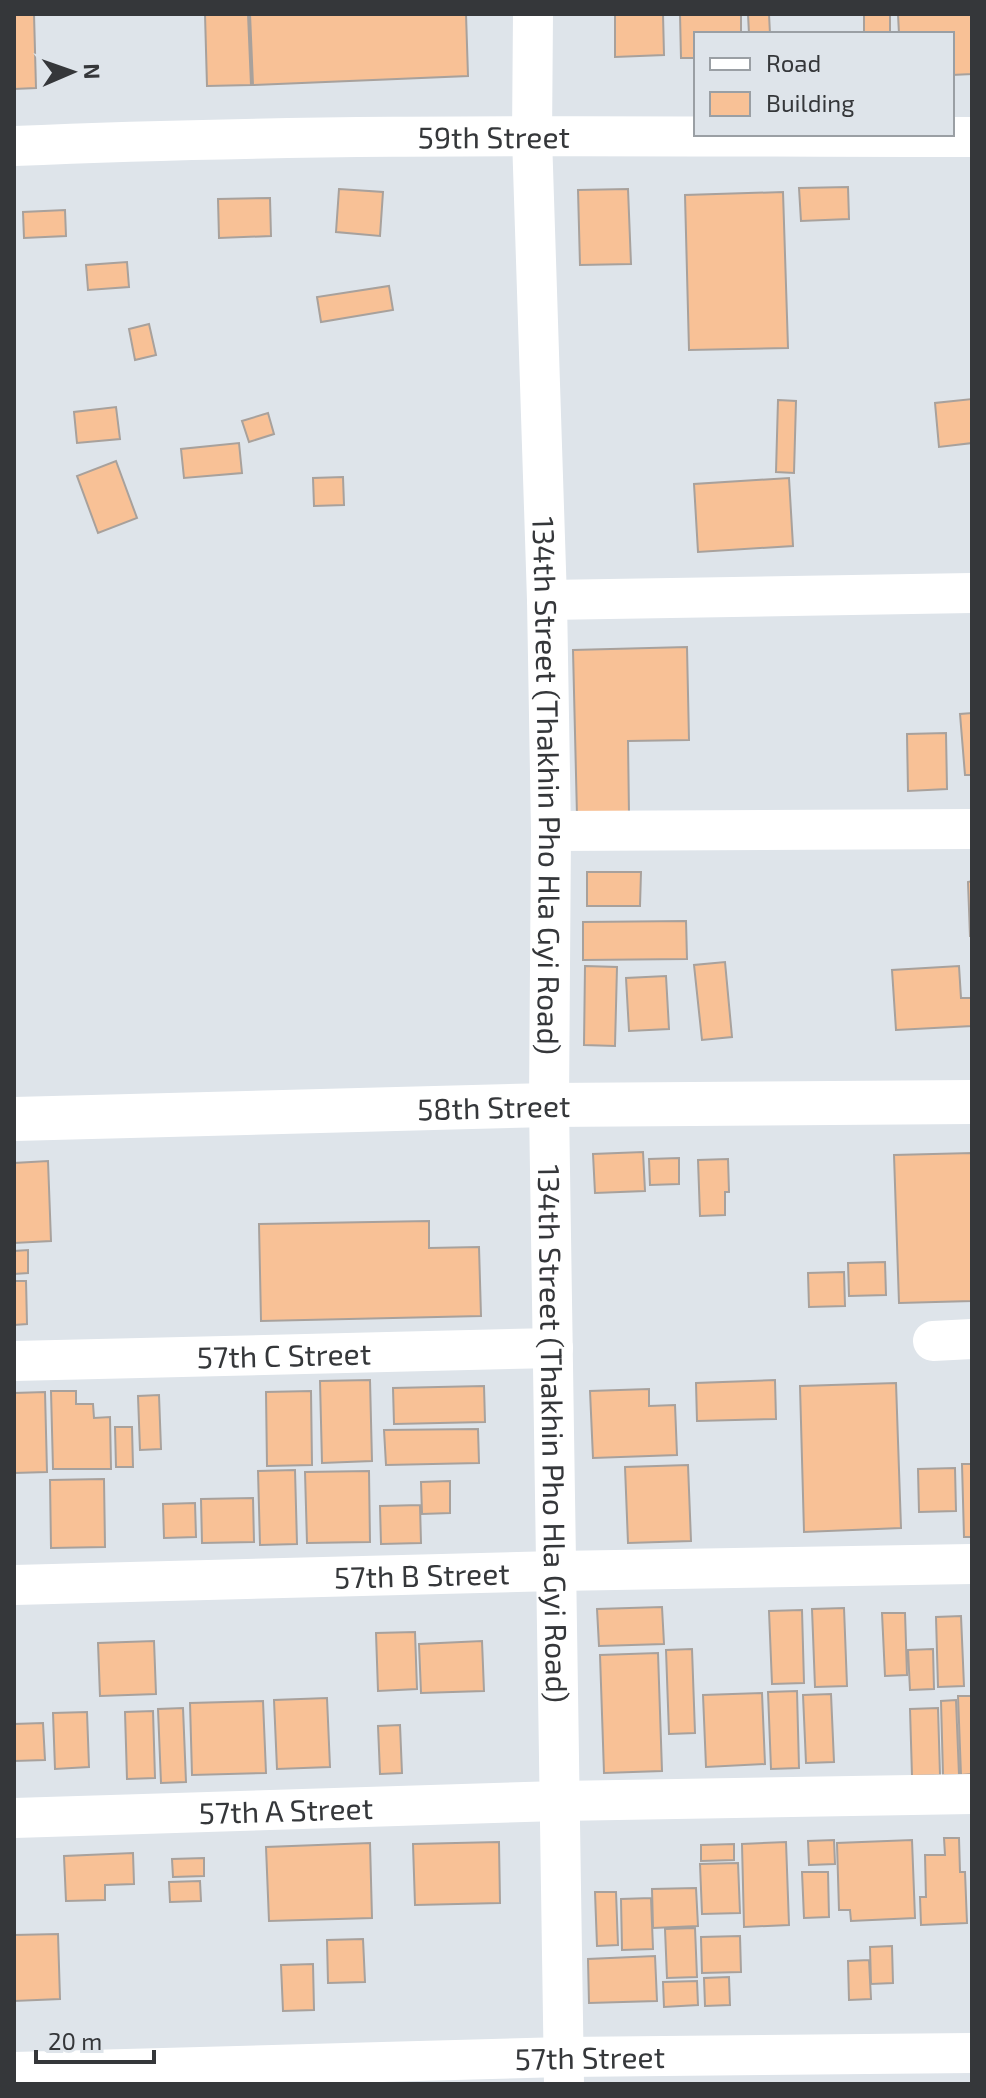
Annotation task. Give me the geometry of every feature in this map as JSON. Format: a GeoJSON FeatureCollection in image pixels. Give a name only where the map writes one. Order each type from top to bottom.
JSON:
{"type":"FeatureCollection","features":[{"type":"Feature","properties":{"kind":"main road","name":"58th Street"},"geometry":{"type":"LineString","coordinates":[[14,1119],[549,1105],[972,1102]]}},
{"type":"Feature","properties":{"kind":"street","name":"134th Street (Thakhin Pho Hla Gyi Road)"},"geometry":{"type":"LineString","coordinates":[[533,14],[532,137],[551,831],[549,1105],[564,2071]]}},
{"type":"Feature","properties":{"kind":"street","name":"59th Street"},"geometry":{"type":"LineString","coordinates":[[14,146],[532,137],[972,137]]}},
{"type":"Feature","properties":{"kind":"street"},"geometry":{"type":"LineString","coordinates":[[547,600],[972,593]]}},
{"type":"Feature","properties":{"kind":"street"},"geometry":{"type":"LineString","coordinates":[[551,831],[972,829]]}},
{"type":"Feature","properties":{"kind":"street","name":"57th C Street"},"geometry":{"type":"LineString","coordinates":[[14,1361],[553,1348]]}},
{"type":"Feature","properties":{"kind":"street","name":"57th B Street"},"geometry":{"type":"LineString","coordinates":[[14,1585],[972,1564]]}},
{"type":"Feature","properties":{"kind":"street","name":"57th A Street"},"geometry":{"type":"LineString","coordinates":[[14,1818],[559,1801],[972,1794]]}},
{"type":"Feature","properties":{"kind":"street","name":"57th Street"},"geometry":{"type":"LineString","coordinates":[[14,2072],[564,2071],[972,2053]]}},
{"type":"Feature","properties":{"kind":"building"},"geometry":{"type":"Polygon","coordinates":[[[14,14],[34,14],[36,88],[14,89],[14,14]]]}},
{"type":"Feature","properties":{"kind":"building"},"geometry":{"type":"Polygon","coordinates":[[[205,14],[248,14],[251,85],[207,86],[205,14]]]}},
{"type":"Feature","properties":{"kind":"building"},"geometry":{"type":"Polygon","coordinates":[[[250,14],[466,14],[468,76],[253,85],[250,14]]]}},
{"type":"Feature","properties":{"kind":"building"},"geometry":{"type":"Polygon","coordinates":[[[663,14],[664,55],[615,57],[615,15],[663,14]]]}},
{"type":"Feature","properties":{"kind":"building"},"geometry":{"type":"Polygon","coordinates":[[[680,14],[741,14],[741,32],[694,32],[694,58],[681,58],[680,14]]]}},
{"type":"Feature","properties":{"kind":"building"},"geometry":{"type":"Polygon","coordinates":[[[748,14],[769,14],[770,32],[749,32],[748,14]]]}},
{"type":"Feature","properties":{"kind":"building"},"geometry":{"type":"Polygon","coordinates":[[[864,14],[890,14],[890,32],[864,32],[864,14]]]}},
{"type":"Feature","properties":{"kind":"building"},"geometry":{"type":"Polygon","coordinates":[[[898,14],[972,14],[972,74],[954,75],[954,32],[899,32],[898,14]]]}},
{"type":"Feature","properties":{"kind":"building"},"geometry":{"type":"Polygon","coordinates":[[[848,187],[849,219],[801,221],[799,188],[848,187]]]}},
{"type":"Feature","properties":{"kind":"building"},"geometry":{"type":"Polygon","coordinates":[[[339,189],[383,192],[380,236],[336,232],[339,189]]]}},
{"type":"Feature","properties":{"kind":"building"},"geometry":{"type":"Polygon","coordinates":[[[628,189],[631,264],[580,265],[578,190],[628,189]]]}},
{"type":"Feature","properties":{"kind":"building"},"geometry":{"type":"Polygon","coordinates":[[[783,192],[788,348],[689,350],[685,195],[783,192]]]}},
{"type":"Feature","properties":{"kind":"building"},"geometry":{"type":"Polygon","coordinates":[[[270,198],[271,236],[219,238],[218,199],[270,198]]]}},
{"type":"Feature","properties":{"kind":"building"},"geometry":{"type":"Polygon","coordinates":[[[65,210],[66,236],[24,238],[23,212],[65,210]]]}},
{"type":"Feature","properties":{"kind":"building"},"geometry":{"type":"Polygon","coordinates":[[[127,262],[129,287],[88,290],[86,265],[127,262]]]}},
{"type":"Feature","properties":{"kind":"building"},"geometry":{"type":"Polygon","coordinates":[[[389,286],[393,310],[321,322],[317,297],[389,286]]]}},
{"type":"Feature","properties":{"kind":"building"},"geometry":{"type":"Polygon","coordinates":[[[149,324],[156,355],[135,360],[129,329],[149,324]]]}},
{"type":"Feature","properties":{"kind":"building"},"geometry":{"type":"Polygon","coordinates":[[[972,399],[972,443],[939,447],[935,403],[972,399]]]}},
{"type":"Feature","properties":{"kind":"building"},"geometry":{"type":"Polygon","coordinates":[[[778,400],[796,401],[794,473],[776,472],[778,400]]]}},
{"type":"Feature","properties":{"kind":"building"},"geometry":{"type":"Polygon","coordinates":[[[116,407],[120,439],[77,443],[74,412],[116,407]]]}},
{"type":"Feature","properties":{"kind":"building"},"geometry":{"type":"Polygon","coordinates":[[[268,413],[274,434],[249,442],[242,421],[268,413]]]}},
{"type":"Feature","properties":{"kind":"building"},"geometry":{"type":"Polygon","coordinates":[[[239,443],[242,473],[184,478],[181,449],[239,443]]]}},
{"type":"Feature","properties":{"kind":"building"},"geometry":{"type":"Polygon","coordinates":[[[116,461],[137,518],[98,533],[77,476],[116,461]]]}},
{"type":"Feature","properties":{"kind":"building"},"geometry":{"type":"Polygon","coordinates":[[[343,477],[344,505],[314,506],[313,478],[343,477]]]}},
{"type":"Feature","properties":{"kind":"building"},"geometry":{"type":"Polygon","coordinates":[[[789,478],[793,546],[698,552],[694,484],[789,478]]]}},
{"type":"Feature","properties":{"kind":"building"},"geometry":{"type":"Polygon","coordinates":[[[687,647],[689,740],[628,741],[629,814],[577,816],[573,650],[687,647]]]}},
{"type":"Feature","properties":{"kind":"building"},"geometry":{"type":"Polygon","coordinates":[[[972,713],[972,775],[965,775],[960,714],[972,713]]]}},
{"type":"Feature","properties":{"kind":"building"},"geometry":{"type":"Polygon","coordinates":[[[946,733],[947,789],[908,791],[907,734],[946,733]]]}},
{"type":"Feature","properties":{"kind":"building"},"geometry":{"type":"Polygon","coordinates":[[[587,872],[641,872],[640,906],[587,906],[587,872]]]}},
{"type":"Feature","properties":{"kind":"building"},"geometry":{"type":"Polygon","coordinates":[[[972,881],[972,936],[970,936],[968,882],[972,881]]]}},
{"type":"Feature","properties":{"kind":"building"},"geometry":{"type":"Polygon","coordinates":[[[686,921],[687,959],[583,960],[583,922],[686,921]]]}},
{"type":"Feature","properties":{"kind":"building"},"geometry":{"type":"Polygon","coordinates":[[[725,962],[732,1037],[702,1040],[694,965],[725,962]]]}},
{"type":"Feature","properties":{"kind":"building"},"geometry":{"type":"Polygon","coordinates":[[[585,966],[617,967],[615,1046],[584,1045],[585,966]]]}},
{"type":"Feature","properties":{"kind":"building"},"geometry":{"type":"Polygon","coordinates":[[[959,966],[961,998],[972,998],[972,1026],[896,1030],[892,970],[959,966]]]}},
{"type":"Feature","properties":{"kind":"building"},"geometry":{"type":"Polygon","coordinates":[[[666,976],[669,1029],[629,1031],[626,978],[666,976]]]}},
{"type":"Feature","properties":{"kind":"building"},"geometry":{"type":"Polygon","coordinates":[[[643,1152],[645,1191],[595,1193],[593,1154],[643,1152]]]}},
{"type":"Feature","properties":{"kind":"building"},"geometry":{"type":"Polygon","coordinates":[[[972,1153],[972,1301],[899,1303],[894,1155],[972,1153]]]}},
{"type":"Feature","properties":{"kind":"building"},"geometry":{"type":"Polygon","coordinates":[[[679,1158],[679,1184],[650,1185],[649,1159],[679,1158]]]}},
{"type":"Feature","properties":{"kind":"building"},"geometry":{"type":"Polygon","coordinates":[[[728,1159],[729,1192],[725,1192],[725,1215],[700,1216],[698,1160],[728,1159]]]}},
{"type":"Feature","properties":{"kind":"building"},"geometry":{"type":"Polygon","coordinates":[[[48,1161],[51,1241],[14,1243],[14,1163],[48,1161]]]}},
{"type":"Feature","properties":{"kind":"building"},"geometry":{"type":"Polygon","coordinates":[[[429,1221],[429,1248],[479,1247],[481,1316],[261,1321],[259,1224],[429,1221]]]}},
{"type":"Feature","properties":{"kind":"building"},"geometry":{"type":"Polygon","coordinates":[[[28,1250],[28,1273],[14,1274],[14,1251],[28,1250]]]}},
{"type":"Feature","properties":{"kind":"building"},"geometry":{"type":"Polygon","coordinates":[[[885,1262],[886,1295],[849,1296],[848,1263],[885,1262]]]}},
{"type":"Feature","properties":{"kind":"building"},"geometry":{"type":"Polygon","coordinates":[[[844,1272],[845,1306],[809,1307],[808,1273],[844,1272]]]}},
{"type":"Feature","properties":{"kind":"building"},"geometry":{"type":"Polygon","coordinates":[[[14,1281],[26,1281],[27,1324],[14,1325],[14,1281]]]}},
{"type":"Feature","properties":{"kind":"building"},"geometry":{"type":"Polygon","coordinates":[[[370,1380],[372,1461],[322,1463],[320,1381],[370,1380]]]}},
{"type":"Feature","properties":{"kind":"building"},"geometry":{"type":"Polygon","coordinates":[[[775,1380],[776,1419],[697,1421],[696,1383],[775,1380]]]}},
{"type":"Feature","properties":{"kind":"building"},"geometry":{"type":"Polygon","coordinates":[[[896,1383],[901,1528],[804,1532],[800,1386],[896,1383]]]}},
{"type":"Feature","properties":{"kind":"building"},"geometry":{"type":"Polygon","coordinates":[[[484,1386],[485,1422],[394,1424],[393,1388],[484,1386]]]}},
{"type":"Feature","properties":{"kind":"building"},"geometry":{"type":"Polygon","coordinates":[[[649,1389],[649,1406],[675,1405],[677,1455],[593,1458],[590,1391],[649,1389]]]}},
{"type":"Feature","properties":{"kind":"building"},"geometry":{"type":"Polygon","coordinates":[[[51,1391],[76,1391],[76,1404],[93,1404],[94,1418],[110,1417],[111,1469],[53,1469],[51,1391]]]}},
{"type":"Feature","properties":{"kind":"building"},"geometry":{"type":"Polygon","coordinates":[[[311,1391],[312,1465],[267,1466],[266,1392],[311,1391]]]}},
{"type":"Feature","properties":{"kind":"building"},"geometry":{"type":"Polygon","coordinates":[[[45,1392],[47,1472],[14,1473],[14,1393],[45,1392]]]}},
{"type":"Feature","properties":{"kind":"building"},"geometry":{"type":"Polygon","coordinates":[[[159,1395],[161,1449],[140,1450],[138,1396],[159,1395]]]}},
{"type":"Feature","properties":{"kind":"building"},"geometry":{"type":"Polygon","coordinates":[[[115,1427],[132,1427],[133,1467],[116,1467],[115,1427]]]}},
{"type":"Feature","properties":{"kind":"building"},"geometry":{"type":"Polygon","coordinates":[[[478,1429],[479,1463],[386,1465],[384,1430],[478,1429]]]}},
{"type":"Feature","properties":{"kind":"building"},"geometry":{"type":"Polygon","coordinates":[[[962,1464],[972,1464],[972,1537],[964,1537],[962,1464]]]}},
{"type":"Feature","properties":{"kind":"building"},"geometry":{"type":"Polygon","coordinates":[[[688,1465],[691,1541],[628,1543],[625,1467],[688,1465]]]}},
{"type":"Feature","properties":{"kind":"building"},"geometry":{"type":"Polygon","coordinates":[[[955,1468],[956,1511],[919,1512],[918,1469],[955,1468]]]}},
{"type":"Feature","properties":{"kind":"building"},"geometry":{"type":"Polygon","coordinates":[[[295,1470],[297,1544],[260,1545],[258,1471],[295,1470]]]}},
{"type":"Feature","properties":{"kind":"building"},"geometry":{"type":"Polygon","coordinates":[[[369,1471],[370,1542],[307,1543],[305,1472],[369,1471]]]}},
{"type":"Feature","properties":{"kind":"building"},"geometry":{"type":"Polygon","coordinates":[[[104,1479],[105,1547],[51,1548],[50,1480],[104,1479]]]}},
{"type":"Feature","properties":{"kind":"building"},"geometry":{"type":"Polygon","coordinates":[[[450,1481],[450,1513],[422,1514],[421,1482],[450,1481]]]}},
{"type":"Feature","properties":{"kind":"building"},"geometry":{"type":"Polygon","coordinates":[[[253,1498],[254,1542],[202,1543],[201,1499],[253,1498]]]}},
{"type":"Feature","properties":{"kind":"building"},"geometry":{"type":"Polygon","coordinates":[[[195,1503],[196,1537],[164,1538],[163,1504],[195,1503]]]}},
{"type":"Feature","properties":{"kind":"building"},"geometry":{"type":"Polygon","coordinates":[[[420,1505],[421,1543],[381,1544],[380,1506],[420,1505]]]}},
{"type":"Feature","properties":{"kind":"building"},"geometry":{"type":"Polygon","coordinates":[[[662,1607],[664,1644],[599,1646],[597,1609],[662,1607]]]}},
{"type":"Feature","properties":{"kind":"building"},"geometry":{"type":"Polygon","coordinates":[[[844,1608],[847,1686],[815,1687],[812,1609],[844,1608]]]}},
{"type":"Feature","properties":{"kind":"building"},"geometry":{"type":"Polygon","coordinates":[[[802,1610],[804,1683],[772,1684],[769,1611],[802,1610]]]}},
{"type":"Feature","properties":{"kind":"building"},"geometry":{"type":"Polygon","coordinates":[[[882,1613],[905,1613],[907,1675],[885,1676],[882,1613]]]}},
{"type":"Feature","properties":{"kind":"building"},"geometry":{"type":"Polygon","coordinates":[[[961,1616],[964,1686],[938,1687],[936,1617],[961,1616]]]}},
{"type":"Feature","properties":{"kind":"building"},"geometry":{"type":"Polygon","coordinates":[[[415,1632],[417,1689],[378,1691],[376,1633],[415,1632]]]}},
{"type":"Feature","properties":{"kind":"building"},"geometry":{"type":"Polygon","coordinates":[[[154,1641],[156,1694],[100,1696],[98,1643],[154,1641]]]}},
{"type":"Feature","properties":{"kind":"building"},"geometry":{"type":"Polygon","coordinates":[[[482,1641],[484,1691],[421,1693],[419,1644],[482,1641]]]}},
{"type":"Feature","properties":{"kind":"building"},"geometry":{"type":"Polygon","coordinates":[[[692,1649],[695,1733],[669,1734],[666,1650],[692,1649]]]}},
{"type":"Feature","properties":{"kind":"building"},"geometry":{"type":"Polygon","coordinates":[[[933,1649],[934,1689],[910,1690],[908,1650],[933,1649]]]}},
{"type":"Feature","properties":{"kind":"building"},"geometry":{"type":"Polygon","coordinates":[[[658,1653],[662,1771],[604,1773],[600,1655],[658,1653]]]}},
{"type":"Feature","properties":{"kind":"building"},"geometry":{"type":"Polygon","coordinates":[[[797,1691],[799,1768],[771,1769],[768,1692],[797,1691]]]}},
{"type":"Feature","properties":{"kind":"building"},"geometry":{"type":"Polygon","coordinates":[[[762,1693],[765,1764],[706,1767],[703,1695],[762,1693]]]}},
{"type":"Feature","properties":{"kind":"building"},"geometry":{"type":"Polygon","coordinates":[[[831,1694],[834,1762],[806,1763],[803,1695],[831,1694]]]}},
{"type":"Feature","properties":{"kind":"building"},"geometry":{"type":"Polygon","coordinates":[[[958,1696],[972,1696],[972,1774],[961,1775],[958,1696]]]}},
{"type":"Feature","properties":{"kind":"building"},"geometry":{"type":"Polygon","coordinates":[[[327,1698],[330,1767],[277,1769],[274,1700],[327,1698]]]}},
{"type":"Feature","properties":{"kind":"building"},"geometry":{"type":"Polygon","coordinates":[[[956,1700],[959,1775],[943,1775],[941,1701],[956,1700]]]}},
{"type":"Feature","properties":{"kind":"building"},"geometry":{"type":"Polygon","coordinates":[[[263,1701],[266,1773],[192,1775],[190,1703],[263,1701]]]}},
{"type":"Feature","properties":{"kind":"building"},"geometry":{"type":"Polygon","coordinates":[[[183,1708],[186,1782],[161,1783],[158,1709],[183,1708]]]}},
{"type":"Feature","properties":{"kind":"building"},"geometry":{"type":"Polygon","coordinates":[[[938,1708],[940,1775],[912,1776],[910,1709],[938,1708]]]}},
{"type":"Feature","properties":{"kind":"building"},"geometry":{"type":"Polygon","coordinates":[[[153,1711],[155,1778],[127,1779],[125,1712],[153,1711]]]}},
{"type":"Feature","properties":{"kind":"building"},"geometry":{"type":"Polygon","coordinates":[[[87,1712],[89,1767],[55,1769],[53,1713],[87,1712]]]}},
{"type":"Feature","properties":{"kind":"building"},"geometry":{"type":"Polygon","coordinates":[[[43,1723],[45,1760],[14,1761],[14,1724],[43,1723]]]}},
{"type":"Feature","properties":{"kind":"building"},"geometry":{"type":"Polygon","coordinates":[[[400,1725],[402,1773],[380,1774],[378,1726],[400,1725]]]}},
{"type":"Feature","properties":{"kind":"building"},"geometry":{"type":"Polygon","coordinates":[[[944,1838],[959,1838],[960,1872],[965,1872],[967,1923],[921,1925],[920,1897],[926,1897],[925,1855],[945,1855],[944,1838]]]}},
{"type":"Feature","properties":{"kind":"building"},"geometry":{"type":"Polygon","coordinates":[[[834,1840],[835,1864],[809,1865],[808,1841],[834,1840]]]}},
{"type":"Feature","properties":{"kind":"building"},"geometry":{"type":"Polygon","coordinates":[[[912,1840],[915,1918],[851,1921],[850,1910],[839,1910],[837,1843],[912,1840]]]}},
{"type":"Feature","properties":{"kind":"building"},"geometry":{"type":"Polygon","coordinates":[[[499,1842],[500,1903],[415,1905],[413,1844],[499,1842]]]}},
{"type":"Feature","properties":{"kind":"building"},"geometry":{"type":"Polygon","coordinates":[[[786,1842],[789,1925],[744,1927],[742,1844],[786,1842]]]}},
{"type":"Feature","properties":{"kind":"building"},"geometry":{"type":"Polygon","coordinates":[[[370,1843],[372,1918],[269,1921],[266,1847],[370,1843]]]}},
{"type":"Feature","properties":{"kind":"building"},"geometry":{"type":"Polygon","coordinates":[[[734,1844],[734,1860],[701,1861],[701,1845],[734,1844]]]}},
{"type":"Feature","properties":{"kind":"building"},"geometry":{"type":"Polygon","coordinates":[[[133,1853],[134,1884],[105,1885],[105,1900],[66,1901],[64,1856],[133,1853]]]}},
{"type":"Feature","properties":{"kind":"building"},"geometry":{"type":"Polygon","coordinates":[[[204,1858],[204,1876],[173,1877],[172,1859],[204,1858]]]}},
{"type":"Feature","properties":{"kind":"building"},"geometry":{"type":"Polygon","coordinates":[[[738,1863],[740,1913],[702,1914],[700,1864],[738,1863]]]}},
{"type":"Feature","properties":{"kind":"building"},"geometry":{"type":"Polygon","coordinates":[[[802,1872],[828,1872],[829,1917],[804,1918],[802,1872]]]}},
{"type":"Feature","properties":{"kind":"building"},"geometry":{"type":"Polygon","coordinates":[[[200,1881],[201,1901],[170,1902],[169,1882],[200,1881]]]}},
{"type":"Feature","properties":{"kind":"building"},"geometry":{"type":"Polygon","coordinates":[[[696,1888],[698,1926],[653,1928],[652,1889],[696,1888]]]}},
{"type":"Feature","properties":{"kind":"building"},"geometry":{"type":"Polygon","coordinates":[[[595,1892],[616,1892],[618,1945],[597,1946],[595,1892]]]}},
{"type":"Feature","properties":{"kind":"building"},"geometry":{"type":"Polygon","coordinates":[[[651,1898],[653,1949],[622,1950],[621,1899],[651,1898]]]}},
{"type":"Feature","properties":{"kind":"building"},"geometry":{"type":"Polygon","coordinates":[[[695,1928],[697,1977],[667,1978],[665,1929],[695,1928]]]}},
{"type":"Feature","properties":{"kind":"building"},"geometry":{"type":"Polygon","coordinates":[[[58,1934],[60,1999],[14,2001],[14,1935],[58,1934]]]}},
{"type":"Feature","properties":{"kind":"building"},"geometry":{"type":"Polygon","coordinates":[[[740,1936],[741,1972],[702,1973],[701,1937],[740,1936]]]}},
{"type":"Feature","properties":{"kind":"building"},"geometry":{"type":"Polygon","coordinates":[[[363,1939],[365,1982],[328,1983],[327,1940],[363,1939]]]}},
{"type":"Feature","properties":{"kind":"building"},"geometry":{"type":"Polygon","coordinates":[[[892,1946],[893,1983],[871,1984],[870,1947],[892,1946]]]}},
{"type":"Feature","properties":{"kind":"building"},"geometry":{"type":"Polygon","coordinates":[[[655,1956],[657,2001],[589,2003],[588,1959],[655,1956]]]}},
{"type":"Feature","properties":{"kind":"building"},"geometry":{"type":"Polygon","coordinates":[[[869,1960],[871,1999],[849,2000],[848,1961],[869,1960]]]}},
{"type":"Feature","properties":{"kind":"building"},"geometry":{"type":"Polygon","coordinates":[[[313,1964],[314,2010],[283,2011],[281,1965],[313,1964]]]}},
{"type":"Feature","properties":{"kind":"building"},"geometry":{"type":"Polygon","coordinates":[[[729,1977],[730,2005],[705,2006],[704,1978],[729,1977]]]}},
{"type":"Feature","properties":{"kind":"building"},"geometry":{"type":"Polygon","coordinates":[[[697,1981],[698,2005],[664,2007],[663,1982],[697,1981]]]}}]}
